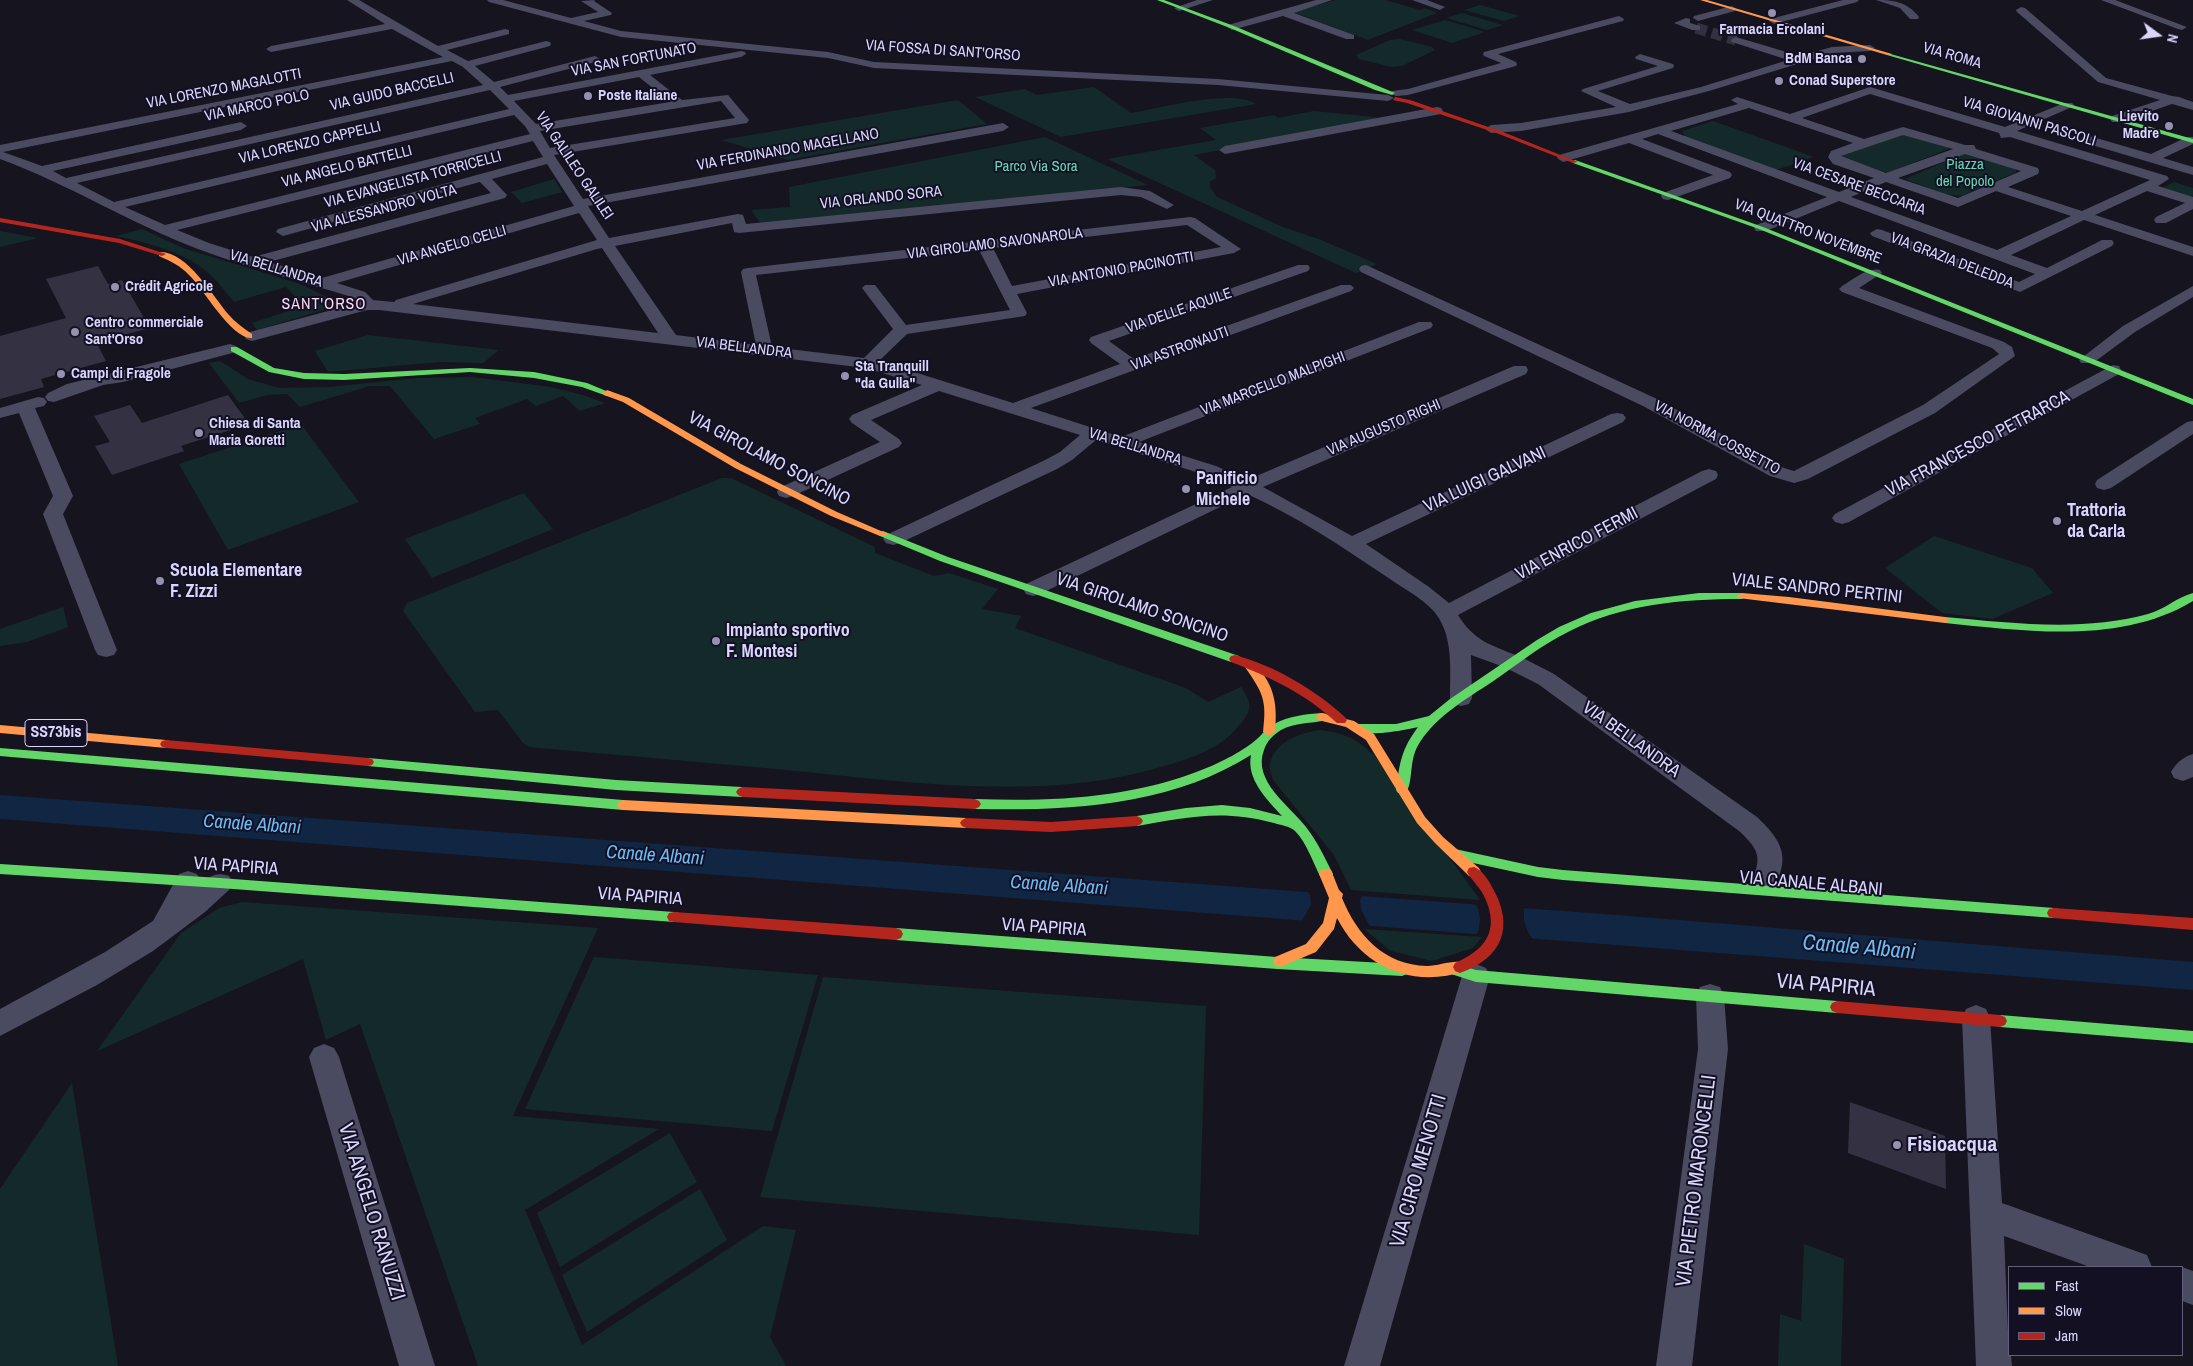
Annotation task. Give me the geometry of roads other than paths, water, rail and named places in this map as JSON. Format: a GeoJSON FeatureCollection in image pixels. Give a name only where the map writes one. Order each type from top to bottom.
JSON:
{"type":"FeatureCollection","features":[{"type":"Feature","properties":{"kind":"main road","name":"VIA QUATTRO NOVEMBRE"},"geometry":{"type":"LineString","coordinates":[[1159,0],[1232,27],[1392,95],[1761,228],[2192,401]]}},
{"type":"Feature","properties":{"kind":"main road","name":"VIA ROMA"},"geometry":{"type":"LineString","coordinates":[[1708,1],[1774,21],[1839,46],[1855,44],[1870,48],[2192,141]]}},
{"type":"Feature","properties":{"kind":"main road"},"geometry":{"type":"LineString","coordinates":[[0,220],[121,242],[170,258],[202,280],[229,321],[252,339],[258,363]]}},
{"type":"Feature","properties":{"kind":"main road"},"geometry":{"type":"LineString","coordinates":[[229,321],[230,345],[252,339]]}},
{"type":"Feature","properties":{"kind":"main road","name":"VIA GIROLAMO SONCINO"},"geometry":{"type":"LineString","coordinates":[[230,345],[258,363],[287,374],[313,377],[344,377],[470,370],[514,372],[569,381],[626,400],[786,492],[893,539],[1205,648],[1279,676],[1324,703],[1342,720]]}},
{"type":"Feature","properties":{"kind":"main road","name":"VIALE SANDRO PERTINI"},"geometry":{"type":"LineString","coordinates":[[1402,790],[1406,760],[1411,746],[1434,720],[1461,698],[1561,630],[1604,612],[1661,600],[1723,596],[1782,599],[1942,621],[2078,628],[2135,622],[2178,607],[2193,596]]}},
{"type":"Feature","properties":{"kind":"main road"},"geometry":{"type":"LineString","coordinates":[[1251,667],[1261,677],[1270,692],[1272,714],[1269,732]]}},
{"type":"Feature","properties":{"kind":"main road"},"geometry":{"type":"LineString","coordinates":[[1402,970],[1368,952],[1354,937],[1321,861],[1298,826],[1273,799],[1259,777],[1254,762],[1260,743],[1269,732],[1284,723],[1322,717],[1342,720],[1359,728],[1370,737],[1380,750],[1402,790],[1432,833],[1474,873],[1487,890],[1496,910],[1497,934],[1489,950],[1466,973]]}},
{"type":"Feature","properties":{"kind":"main road","name":"VIALE SANDRO PERTINI"},"geometry":{"type":"LineString","coordinates":[[1359,728],[1396,728],[1434,720]]}},
{"type":"Feature","properties":{"kind":"main road","name":"SS73bis"},"geometry":{"type":"LineString","coordinates":[[0,729],[616,785],[995,805],[1089,801],[1154,792],[1199,778],[1236,760],[1260,743]]}},
{"type":"Feature","properties":{"kind":"main road","name":"SS73bis"},"geometry":{"type":"LineString","coordinates":[[0,752],[608,804],[838,818],[1051,827],[1132,822],[1196,812],[1232,810],[1266,816],[1298,826]]}},
{"type":"Feature","properties":{"kind":"main road","name":"VIA CANALE ALBANI"},"geometry":{"type":"LineString","coordinates":[[1451,853],[1538,872],[1563,875],[2193,924]]}},
{"type":"Feature","properties":{"kind":"main road","name":"VIA PAPIRIA"},"geometry":{"type":"LineString","coordinates":[[0,869],[220,883],[1277,963],[1466,973],[1710,996],[2193,1037]]}},
{"type":"Feature","properties":{"kind":"main road","name":"VIA PAPIRIA"},"geometry":{"type":"LineString","coordinates":[[1277,963],[1311,948],[1329,925],[1336,894]]}},
{"type":"Feature","properties":{"kind":"street","name":"VIA GALILEO GALILEI"},"geometry":{"type":"LineString","coordinates":[[352,0],[436,50],[467,66],[506,99],[535,132],[580,206],[670,339]]}},
{"type":"Feature","properties":{"kind":"street","name":"VIA FOSSA DI SANT'ORSO"},"geometry":{"type":"LineString","coordinates":[[492,0],[638,37],[844,57],[883,65],[1208,82],[1392,95]]}},
{"type":"Feature","properties":{"kind":"street"},"geometry":{"type":"LineString","coordinates":[[569,21],[606,13],[586,1],[590,0]]}},
{"type":"Feature","properties":{"kind":"street"},"geometry":{"type":"LineString","coordinates":[[1179,8],[1208,0]]}},
{"type":"Feature","properties":{"kind":"street"},"geometry":{"type":"LineString","coordinates":[[1232,27],[1327,0]]}},
{"type":"Feature","properties":{"kind":"street"},"geometry":{"type":"LineString","coordinates":[[1417,0],[1440,7]]}},
{"type":"Feature","properties":{"kind":"street"},"geometry":{"type":"LineString","coordinates":[[1774,21],[1854,0]]}},
{"type":"Feature","properties":{"kind":"street"},"geometry":{"type":"LineString","coordinates":[[1882,0],[1903,6],[1914,17]]}},
{"type":"Feature","properties":{"kind":"street"},"geometry":{"type":"LineString","coordinates":[[2106,0],[2182,27]]}},
{"type":"Feature","properties":{"kind":"street"},"geometry":{"type":"LineString","coordinates":[[1686,21],[1679,23],[1697,23],[1732,9]]}},
{"type":"Feature","properties":{"kind":"street"},"geometry":{"type":"LineString","coordinates":[[2021,10],[2102,80],[2193,106]]}},
{"type":"Feature","properties":{"kind":"street"},"geometry":{"type":"LineString","coordinates":[[1284,12],[1350,37]]}},
{"type":"Feature","properties":{"kind":"street"},"geometry":{"type":"LineString","coordinates":[[1392,95],[1512,64],[1488,54],[1619,19]]}},
{"type":"Feature","properties":{"kind":"street"},"geometry":{"type":"LineString","coordinates":[[271,49],[395,25]]}},
{"type":"Feature","properties":{"kind":"street"},"geometry":{"type":"LineString","coordinates":[[436,50],[505,32]]}},
{"type":"Feature","properties":{"kind":"street"},"geometry":{"type":"LineString","coordinates":[[1736,40],[1800,60]]}},
{"type":"Feature","properties":{"kind":"street"},"geometry":{"type":"LineString","coordinates":[[467,66],[546,44]]}},
{"type":"Feature","properties":{"kind":"street"},"geometry":{"type":"LineString","coordinates":[[1496,131],[1629,108],[1705,89],[1839,46],[1870,48]]}},
{"type":"Feature","properties":{"kind":"street","name":"VIA SAN FORTUNATO"},"geometry":{"type":"LineString","coordinates":[[506,99],[767,49]]}},
{"type":"Feature","properties":{"kind":"street"},"geometry":{"type":"LineString","coordinates":[[1629,108],[1587,91],[1668,66],[1640,57]]}},
{"type":"Feature","properties":{"kind":"street","name":"VIA LORENZO MAGALOTTI"},"geometry":{"type":"LineString","coordinates":[[0,149],[454,58]]}},
{"type":"Feature","properties":{"kind":"street","name":"VIA GUIDO BACCELLI"},"geometry":{"type":"LineString","coordinates":[[64,182],[492,86],[595,59]]}},
{"type":"Feature","properties":{"kind":"street"},"geometry":{"type":"LineString","coordinates":[[642,74],[680,104]]}},
{"type":"Feature","properties":{"kind":"street"},"geometry":{"type":"LineString","coordinates":[[460,79],[479,75]]}},
{"type":"Feature","properties":{"kind":"street"},"geometry":{"type":"LineString","coordinates":[[1705,89],[1864,143]]}},
{"type":"Feature","properties":{"kind":"street","name":"VIA GIOVANNI PASCOLI"},"geometry":{"type":"LineString","coordinates":[[1790,118],[1870,90],[2162,179],[2145,186]]}},
{"type":"Feature","properties":{"kind":"street"},"geometry":{"type":"LineString","coordinates":[[2116,119],[2193,93]]}},
{"type":"Feature","properties":{"kind":"street","name":"VIA EVANGELISTA TORRICELLI"},"geometry":{"type":"LineString","coordinates":[[283,232],[483,178],[548,156],[743,120],[724,97],[680,104]]}},
{"type":"Feature","properties":{"kind":"street","name":"VIA ANGELO BATTELLI"},"geometry":{"type":"LineString","coordinates":[[164,229],[535,132],[680,104]]}},
{"type":"Feature","properties":{"kind":"street"},"geometry":{"type":"LineString","coordinates":[[1563,158],[1751,104]]}},
{"type":"Feature","properties":{"kind":"street"},"geometry":{"type":"LineString","coordinates":[[1761,228],[1886,178],[2005,135],[2006,131],[2068,105]]}},
{"type":"Feature","properties":{"kind":"street","name":"VIA LORENZO CAPPELLI"},"geometry":{"type":"LineString","coordinates":[[112,206],[516,111]]}},
{"type":"Feature","properties":{"kind":"street"},"geometry":{"type":"LineString","coordinates":[[1225,150],[1437,111]]}},
{"type":"Feature","properties":{"kind":"street","name":"VIA MARCO POLO"},"geometry":{"type":"LineString","coordinates":[[41,170],[255,123]]}},
{"type":"Feature","properties":{"kind":"street","name":"VIA FERDINANDO MAGELLANO"},"geometry":{"type":"LineString","coordinates":[[580,206],[1003,127]]}},
{"type":"Feature","properties":{"kind":"street","name":"VIA CESARE BECCARIA"},"geometry":{"type":"LineString","coordinates":[[1660,131],[2048,273]]}},
{"type":"Feature","properties":{"kind":"street"},"geometry":{"type":"LineString","coordinates":[[1903,131],[1966,150],[2033,171],[1958,203],[1838,161],[1834,157],[1835,154],[1892,132],[1903,131]]}},
{"type":"Feature","properties":{"kind":"street"},"geometry":{"type":"LineString","coordinates":[[2071,135],[2193,171]]}},
{"type":"Feature","properties":{"kind":"street"},"geometry":{"type":"LineString","coordinates":[[1630,139],[1725,175],[1668,196]]}},
{"type":"Feature","properties":{"kind":"street"},"geometry":{"type":"LineString","coordinates":[[2151,159],[2192,141]]}},
{"type":"Feature","properties":{"kind":"street","name":"VIA BELLANDRA"},"geometry":{"type":"LineString","coordinates":[[0,155],[41,170],[112,206],[204,246],[360,295],[365,299],[366,305],[392,306],[868,363],[1209,470],[1248,486],[1352,543],[1416,588],[1478,649],[1512,662],[1546,679],[1748,824],[1767,842],[1770,852],[1770,872],[1765,880]]}},
{"type":"Feature","properties":{"kind":"street","name":"VIA ALESSANDRO VOLTA"},"geometry":{"type":"LineString","coordinates":[[254,262],[500,195],[483,178]]}},
{"type":"Feature","properties":{"kind":"street"},"geometry":{"type":"LineString","coordinates":[[1998,255],[2145,186],[2193,203]]}},
{"type":"Feature","properties":{"kind":"street"},"geometry":{"type":"LineString","coordinates":[[1996,187],[2193,252]]}},
{"type":"Feature","properties":{"kind":"street","name":"VIA ORLANDO SORA"},"geometry":{"type":"LineString","coordinates":[[606,243],[738,218],[739,228],[1121,191],[1137,191],[1148,194],[1167,205]]}},
{"type":"Feature","properties":{"kind":"street"},"geometry":{"type":"LineString","coordinates":[[2161,220],[2193,203]]}},
{"type":"Feature","properties":{"kind":"street","name":"VIA ANGELO CELLI"},"geometry":{"type":"LineString","coordinates":[[321,283],[580,206]]}},
{"type":"Feature","properties":{"kind":"street","name":"VIA GIROLAMO SAVONAROLA"},"geometry":{"type":"LineString","coordinates":[[765,350],[748,272],[1190,221],[1234,249]]}},
{"type":"Feature","properties":{"kind":"street","name":"VIA GRAZIA DELEDDA"},"geometry":{"type":"LineString","coordinates":[[1877,233],[2020,287],[2107,243]]}},
{"type":"Feature","properties":{"kind":"street"},"geometry":{"type":"LineString","coordinates":[[392,306],[606,243]]}},
{"type":"Feature","properties":{"kind":"street"},"geometry":{"type":"LineString","coordinates":[[868,363],[902,330],[1019,313],[984,245]]}},
{"type":"Feature","properties":{"kind":"street","name":"VIA ANTONIO PACINOTTI"},"geometry":{"type":"LineString","coordinates":[[1008,291],[1234,249]]}},
{"type":"Feature","properties":{"kind":"street","name":"VIA DELLE AQUILE"},"geometry":{"type":"LineString","coordinates":[[1133,366],[1097,340],[1303,268]]}},
{"type":"Feature","properties":{"kind":"street","name":"VIA NORMA COSSETTO"},"geometry":{"type":"LineString","coordinates":[[1366,269],[1649,402],[1777,472],[1794,477],[1802,476],[1929,409],[2007,356],[2006,350],[1998,345],[1847,289],[1875,273]]}},
{"type":"Feature","properties":{"kind":"street"},"geometry":{"type":"LineString","coordinates":[[870,288],[902,330]]}},
{"type":"Feature","properties":{"kind":"street","name":"VIA ASTRONAUTI"},"geometry":{"type":"LineString","coordinates":[[1013,410],[1346,288]]}},
{"type":"Feature","properties":{"kind":"street"},"geometry":{"type":"LineString","coordinates":[[2087,360],[2129,329],[2193,291]]}},
{"type":"Feature","properties":{"kind":"street"},"geometry":{"type":"LineString","coordinates":[[252,339],[366,305]]}},
{"type":"Feature","properties":{"kind":"street","name":"VIA MARCELLO MALPIGHI"},"geometry":{"type":"LineString","coordinates":[[1121,443],[1425,325]]}},
{"type":"Feature","properties":{"kind":"street"},"geometry":{"type":"LineString","coordinates":[[0,413],[54,397],[76,394],[104,386],[122,377],[230,345]]}},
{"type":"Feature","properties":{"kind":"street","name":"VIA AUGUSTO RIGHI"},"geometry":{"type":"LineString","coordinates":[[1033,589],[1248,486],[1520,370]]}},
{"type":"Feature","properties":{"kind":"street","name":"VIA FRANCESCO PETRARCA"},"geometry":{"type":"LineString","coordinates":[[1842,518],[2113,370]]}},
{"type":"Feature","properties":{"kind":"street"},"geometry":{"type":"LineString","coordinates":[[786,492],[893,444],[858,419],[938,386]]}},
{"type":"Feature","properties":{"kind":"street"},"geometry":{"type":"LineString","coordinates":[[25,406],[63,496],[53,514],[106,650]]}},
{"type":"Feature","properties":{"kind":"street","name":"VIA LUIGI GALVANI"},"geometry":{"type":"LineString","coordinates":[[1352,543],[1617,418]]}},
{"type":"Feature","properties":{"kind":"street"},"geometry":{"type":"LineString","coordinates":[[2104,484],[2193,426]]}},
{"type":"Feature","properties":{"kind":"street"},"geometry":{"type":"LineString","coordinates":[[893,539],[1050,465],[1066,456],[1092,434]]}},
{"type":"Feature","properties":{"kind":"street","name":"VIA ENRICO FERMI"},"geometry":{"type":"LineString","coordinates":[[1450,622],[1709,475]]}},
{"type":"Feature","properties":{"kind":"street"},"geometry":{"type":"LineString","coordinates":[[1450,622],[1461,655],[1461,698]]}},
{"type":"Feature","properties":{"kind":"street","name":"VIA CANALE ALBANI"},"geometry":{"type":"LineString","coordinates":[[1563,875],[1573,868],[1592,865],[2018,902],[2059,915]]}},
{"type":"Feature","properties":{"kind":"street"},"geometry":{"type":"LineString","coordinates":[[161,932],[188,881]]}},
{"type":"Feature","properties":{"kind":"street"},"geometry":{"type":"LineString","coordinates":[[0,1023],[71,986],[161,932],[199,904],[220,883]]}},
{"type":"Feature","properties":{"kind":"street","name":"VIA CIRO MENOTTI"},"geometry":{"type":"LineString","coordinates":[[1362,1366],[1466,973]]}},
{"type":"Feature","properties":{"kind":"street","name":"VIA PIETRO MARONCELLI"},"geometry":{"type":"LineString","coordinates":[[1674,1366],[1714,1049],[1710,996]]}},
{"type":"Feature","properties":{"kind":"street"},"geometry":{"type":"LineString","coordinates":[[1976,1018],[1988,1214],[1994,1366]]}},
{"type":"Feature","properties":{"kind":"street","name":"VIA ANGELO RANUZZI"},"geometry":{"type":"LineString","coordinates":[[324,1057],[417,1366]]}},
{"type":"Feature","properties":{"kind":"street"},"geometry":{"type":"LineString","coordinates":[[1988,1214],[2132,1266]]}},
{"type":"Feature","properties":{"kind":"water","name":"Canale Albani"},"geometry":{"type":"Polygon","coordinates":[[[0,795],[1617,915],[2193,962],[2193,990],[0,819],[0,795]]]}},
{"type":"Feature","properties":{"kind":"tunnel"},"geometry":{"type":"LineString","coordinates":[[1696,28],[1736,40]]}},
{"type":"Feature","properties":{"kind":"place","name":"Farmacia Ercolani"},"geometry":{"type":"Point","coordinates":[1772,13]}},
{"type":"Feature","properties":{"kind":"place","name":"BdM Banca"},"geometry":{"type":"Point","coordinates":[1862,59]}},
{"type":"Feature","properties":{"kind":"place","name":"Conad Superstore"},"geometry":{"type":"Point","coordinates":[1779,81]}},
{"type":"Feature","properties":{"kind":"place","name":"Poste Italiane"},"geometry":{"type":"Point","coordinates":[588,96]}},
{"type":"Feature","properties":{"kind":"place","name":"Lievito Madre"},"geometry":{"type":"Point","coordinates":[2169,126]}},
{"type":"Feature","properties":{"kind":"place","name":"Crédit Agricole"},"geometry":{"type":"Point","coordinates":[115,287]}},
{"type":"Feature","properties":{"kind":"place","name":"Centro commerciale Sant'Orso"},"geometry":{"type":"Point","coordinates":[75,332]}},
{"type":"Feature","properties":{"kind":"place","name":"Campi di Fragole"},"geometry":{"type":"Point","coordinates":[61,374]}},
{"type":"Feature","properties":{"kind":"place","name":"Sta Tranquill \"da Gulla\""},"geometry":{"type":"Point","coordinates":[845,376]}},
{"type":"Feature","properties":{"kind":"place","name":"Chiesa di Santa Maria Goretti"},"geometry":{"type":"Point","coordinates":[199,433]}},
{"type":"Feature","properties":{"kind":"place","name":"Panificio Michele"},"geometry":{"type":"Point","coordinates":[1186,489]}},
{"type":"Feature","properties":{"kind":"place","name":"Trattoria da Carla"},"geometry":{"type":"Point","coordinates":[2057,521]}},
{"type":"Feature","properties":{"kind":"place","name":"Scuola Elementare F. Zizzi"},"geometry":{"type":"Point","coordinates":[160,581]}},
{"type":"Feature","properties":{"kind":"place","name":"Impianto sportivo F. Montesi"},"geometry":{"type":"Point","coordinates":[716,641]}},
{"type":"Feature","properties":{"kind":"place","name":"Fisioacqua"},"geometry":{"type":"Point","coordinates":[1897,1145]}},
{"type":"Feature","properties":{"kind":"district","name":"SANT'ORSO"},"geometry":{"type":"Point","coordinates":[324,305]}},
{"type":"Feature","properties":{"kind":"park label","name":"Parco Via Sora"},"geometry":{"type":"Point","coordinates":[1036,167]}},
{"type":"Feature","properties":{"kind":"park label","name":"Piazza del Popolo"},"geometry":{"type":"Point","coordinates":[1965,174]}}]}
